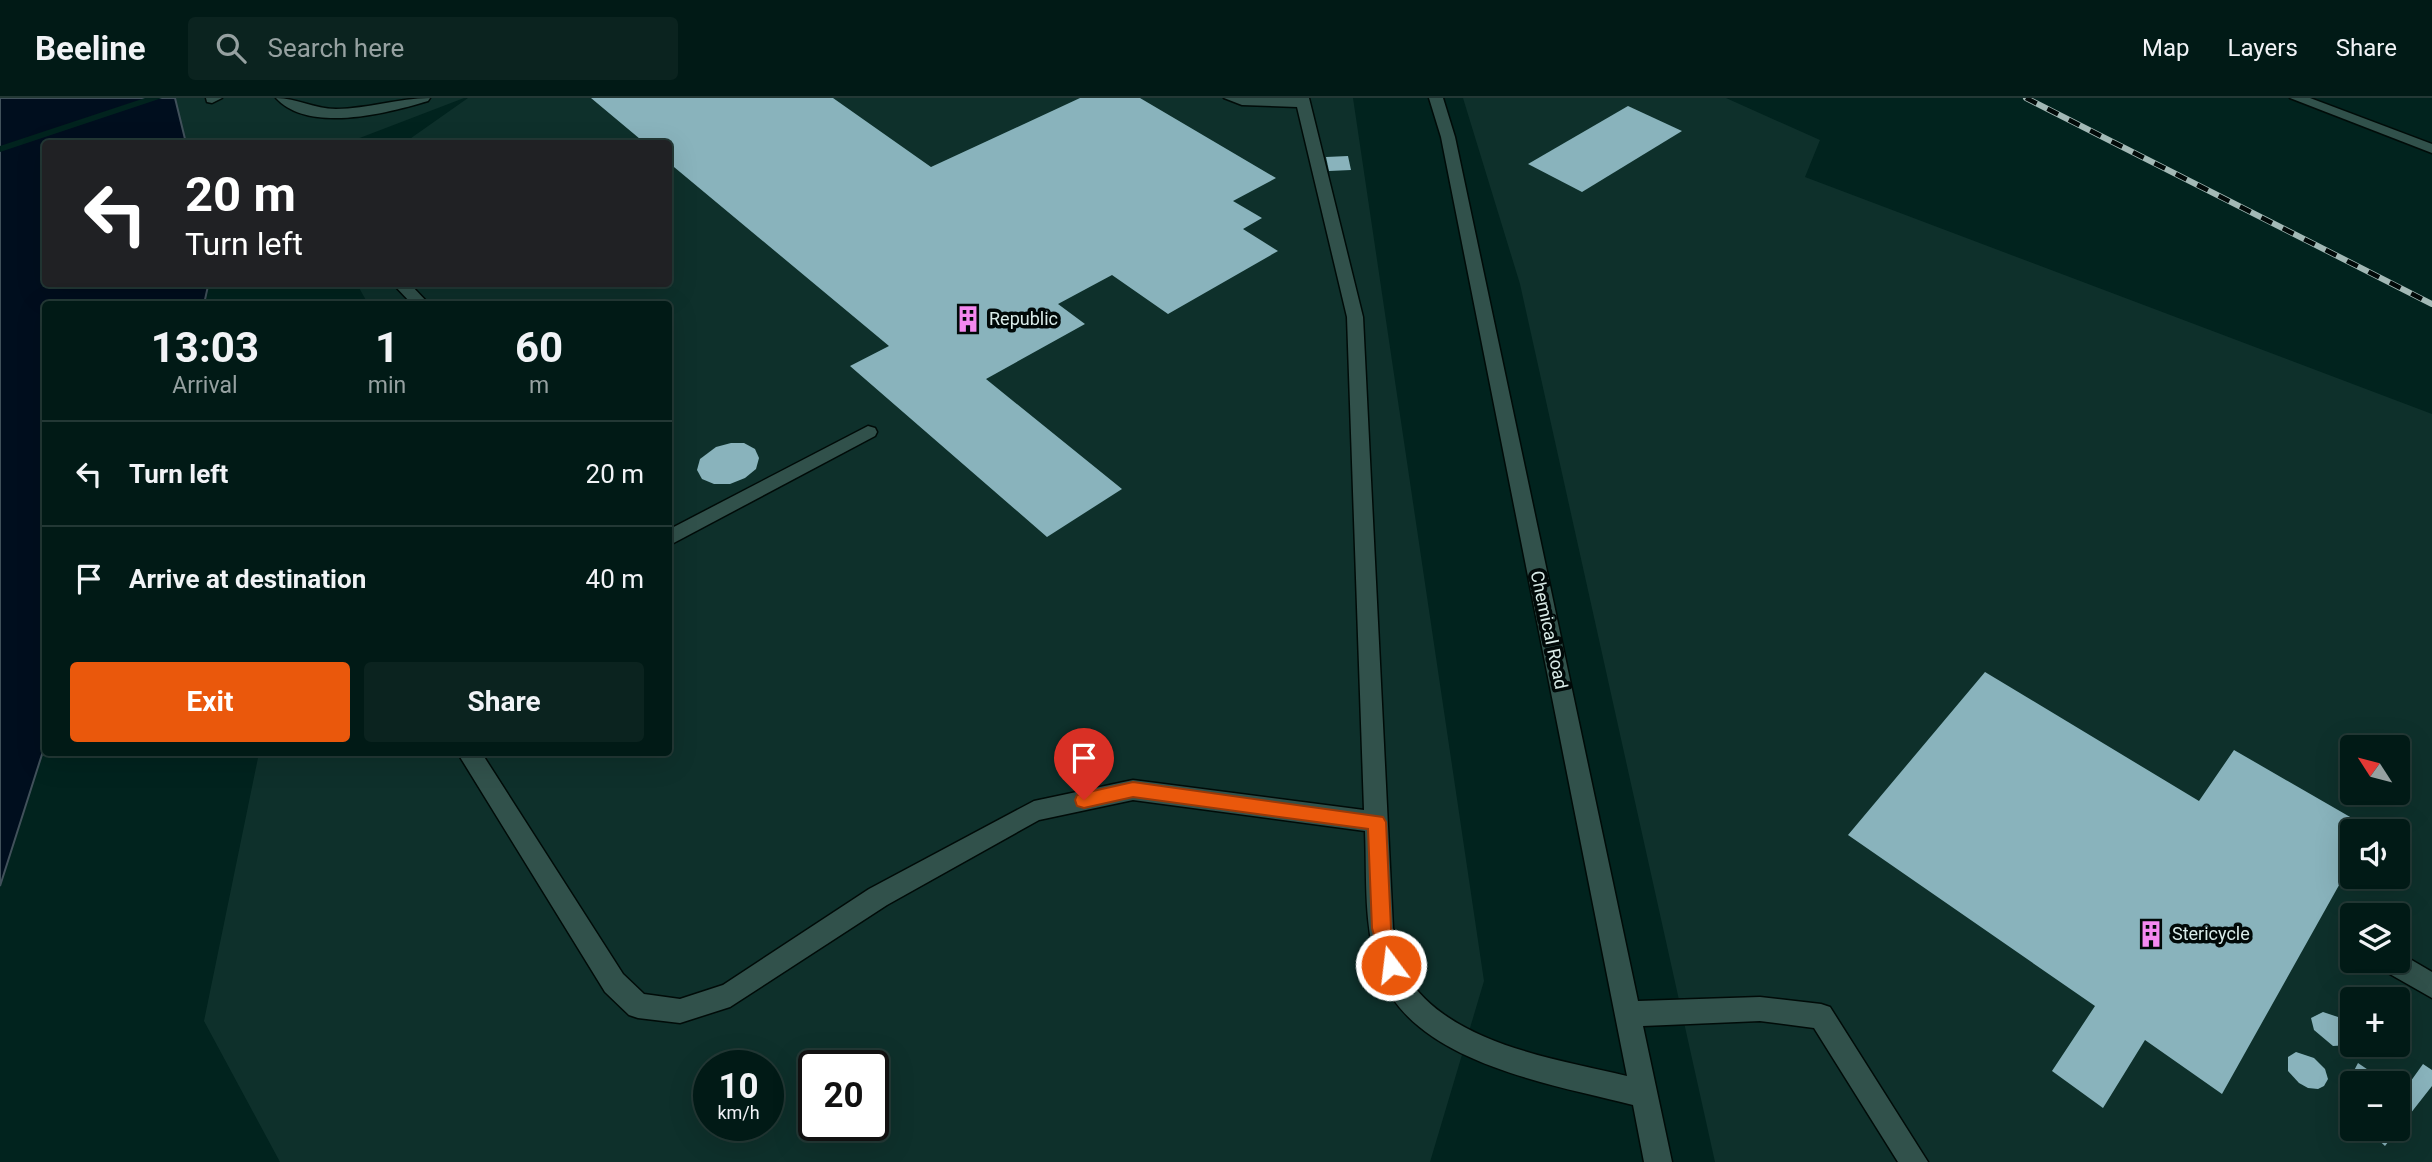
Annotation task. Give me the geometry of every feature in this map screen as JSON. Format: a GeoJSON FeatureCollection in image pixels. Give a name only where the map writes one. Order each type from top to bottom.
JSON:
{"type":"FeatureCollection","features":[{"type":"Feature","properties":{"kind":"street"},"geometry":{"type":"LineString","coordinates":[[283,98],[305,109],[330,114],[374,111],[423,98]]}},
{"type":"Feature","properties":{"kind":"street"},"geometry":{"type":"LineString","coordinates":[[1231,98],[1242,101],[1303,101],[1355,317],[1381,928],[1396,984],[1427,1020],[1484,1051],[1644,1094]]}},
{"type":"Feature","properties":{"kind":"street","name":"Chemical Road"},"geometry":{"type":"LineString","coordinates":[[1436,98],[1448,137],[1658,1162]]}},
{"type":"Feature","properties":{"kind":"street"},"geometry":{"type":"LineString","coordinates":[[2297,98],[2432,149]]}},
{"type":"Feature","properties":{"kind":"street"},"geometry":{"type":"LineString","coordinates":[[404,287],[418,301]]}},
{"type":"Feature","properties":{"kind":"street"},"geometry":{"type":"LineString","coordinates":[[672,537],[868,432]]}},
{"type":"Feature","properties":{"kind":"street"},"geometry":{"type":"LineString","coordinates":[[471,756],[614,984],[638,1006],[680,1011],[730,995],[878,897],[1034,811],[1133,790],[1377,822]]}},
{"type":"Feature","properties":{"kind":"street"},"geometry":{"type":"LineString","coordinates":[[2410,973],[2432,986]]}},
{"type":"Feature","properties":{"kind":"street"},"geometry":{"type":"LineString","coordinates":[[1627,1014],[1760,1009],[1821,1016],[1914,1162]]}},
{"type":"Feature","properties":{"kind":"shaded area"},"geometry":{"type":"Polygon","coordinates":[[[0,98],[175,98],[185,140],[42,140],[42,287],[208,287],[205,301],[42,301],[42,754],[0,886],[0,98]]]}},
{"type":"Feature","properties":{"kind":"shaded area"},"geometry":{"type":"Polygon","coordinates":[[[175,98],[464,98],[354,140],[185,140],[175,98]]]}},
{"type":"Feature","properties":{"kind":"shaded area"},"geometry":{"type":"Polygon","coordinates":[[[468,98],[1353,98],[1484,981],[1430,1162],[280,1162],[204,1021],[258,756],[672,756],[672,301],[366,301],[359,287],[672,287],[672,140],[408,140],[468,98]]]}},
{"type":"Feature","properties":{"kind":"shaded area"},"geometry":{"type":"Polygon","coordinates":[[[1463,98],[1726,98],[1820,140],[1805,177],[2432,414],[2432,1162],[1715,1162],[1520,284],[1463,98]]]}},
{"type":"Feature","properties":{"kind":"pier"},"geometry":{"type":"Polygon","coordinates":[[[145,98],[162,98],[0,152],[0,146],[145,98]]]}},
{"type":"Feature","properties":{"kind":"building","name":"Republic"},"geometry":{"type":"Polygon","coordinates":[[[591,98],[833,98],[931,167],[1080,98],[1140,98],[1276,178],[1233,201],[1262,218],[1243,229],[1278,251],[1168,314],[1112,275],[1058,304],[1085,324],[986,379],[1122,489],[1047,537],[850,366],[889,346],[672,165],[672,140],[641,140],[591,98]]]}},
{"type":"Feature","properties":{"kind":"building"},"geometry":{"type":"Polygon","coordinates":[[[1628,106],[1682,131],[1582,192],[1528,164],[1628,106]]]}},
{"type":"Feature","properties":{"kind":"building"},"geometry":{"type":"Polygon","coordinates":[[[1348,156],[1351,170],[1329,171],[1326,157],[1348,156]]]}},
{"type":"Feature","properties":{"kind":"building"},"geometry":{"type":"Polygon","coordinates":[[[744,443],[755,449],[759,458],[756,469],[745,478],[730,484],[714,484],[702,479],[697,470],[700,459],[716,447],[744,443]]]}},
{"type":"Feature","properties":{"kind":"building","name":"Stericycle"},"geometry":{"type":"Polygon","coordinates":[[[1985,672],[2199,801],[2234,750],[2354,819],[2340,819],[2340,883],[2222,1094],[2145,1040],[2103,1108],[2052,1071],[2095,1006],[1848,835],[1985,672]]]}},
{"type":"Feature","properties":{"kind":"building"},"geometry":{"type":"Polygon","coordinates":[[[2323,1012],[2338,1017],[2340,1046],[2333,1046],[2314,1030],[2311,1018],[2323,1012]]]}},
{"type":"Feature","properties":{"kind":"building"},"geometry":{"type":"Polygon","coordinates":[[[2296,1052],[2314,1058],[2325,1069],[2328,1079],[2324,1086],[2318,1089],[2308,1088],[2288,1071],[2288,1057],[2296,1052]]]}},
{"type":"Feature","properties":{"kind":"building"},"geometry":{"type":"Polygon","coordinates":[[[2358,1063],[2370,1071],[2354,1071],[2358,1063]]]}},
{"type":"Feature","properties":{"kind":"building"},"geometry":{"type":"Polygon","coordinates":[[[2423,1064],[2432,1070],[2432,1086],[2410,1114],[2410,1082],[2423,1064]]]}},
{"type":"Feature","properties":{"kind":"railway"},"geometry":{"type":"LineString","coordinates":[[2026,98],[2432,304]]}},
{"type":"Feature","properties":{"kind":"place","name":"Republic"},"geometry":{"type":"Point","coordinates":[968,319]}},
{"type":"Feature","properties":{"kind":"place","name":"Stericycle"},"geometry":{"type":"Point","coordinates":[2151,934]}},
{"type":"Feature","properties":{"kind":"route"},"geometry":{"type":"LineString","coordinates":[[1084,800],[1133,790],[1377,822],[1381,928],[1391,965]]}}]}
